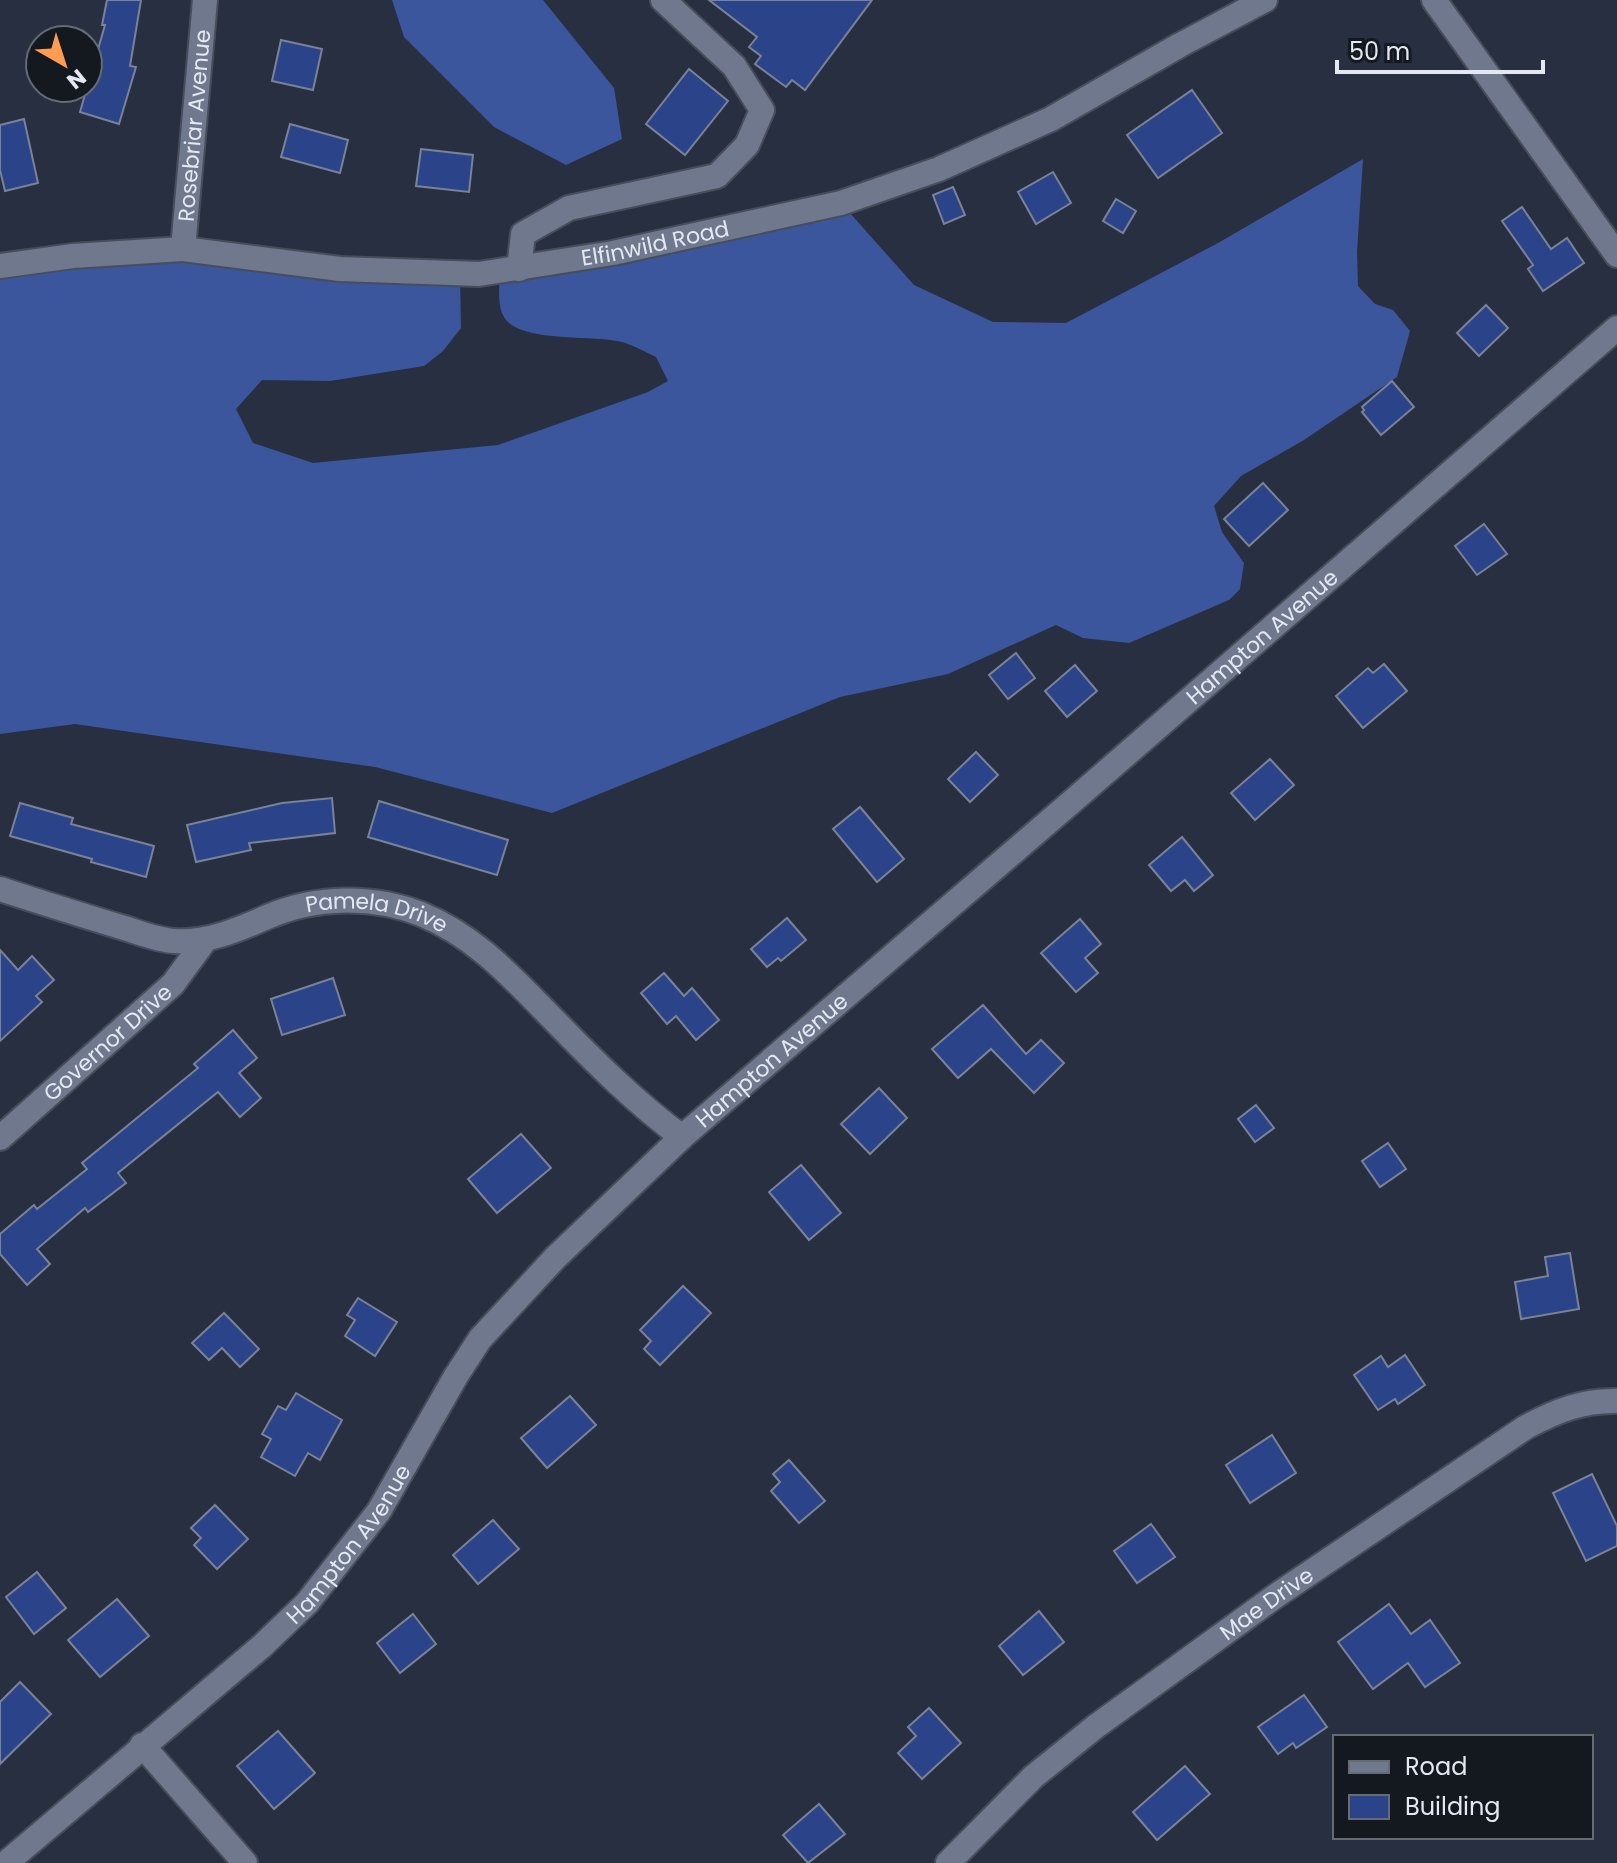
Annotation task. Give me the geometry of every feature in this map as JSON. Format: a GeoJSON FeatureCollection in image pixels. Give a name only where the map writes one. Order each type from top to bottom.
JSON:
{"type":"FeatureCollection","features":[{"type":"Feature","properties":{"kind":"street","name":"Rosebriar Avenue"},"geometry":{"type":"LineString","coordinates":[[183,249],[205,0]]}},
{"type":"Feature","properties":{"kind":"street"},"geometry":{"type":"LineString","coordinates":[[519,269],[523,234],[569,208],[717,176],[747,145],[762,110],[734,66],[663,0]]}},
{"type":"Feature","properties":{"kind":"street","name":"Elfinwild Road"},"geometry":{"type":"LineString","coordinates":[[0,266],[73,256],[183,249],[340,269],[479,274],[613,253],[841,203],[939,169],[1051,119],[1265,0]]}},
{"type":"Feature","properties":{"kind":"street"},"geometry":{"type":"LineString","coordinates":[[1434,0],[1617,255]]}},
{"type":"Feature","properties":{"kind":"street","name":"Hampton Avenue"},"geometry":{"type":"LineString","coordinates":[[6,1863],[262,1646],[307,1603],[379,1511],[480,1339],[555,1258],[682,1137],[1617,328]]}},
{"type":"Feature","properties":{"kind":"street","name":"Pamela Drive"},"geometry":{"type":"LineString","coordinates":[[0,889],[174,941],[206,939],[239,930],[270,916],[343,900],[382,903],[419,914],[479,946],[602,1069],[648,1112],[682,1137]]}},
{"type":"Feature","properties":{"kind":"street","name":"Governor Drive"},"geometry":{"type":"LineString","coordinates":[[0,1138],[165,992],[206,939]]}},
{"type":"Feature","properties":{"kind":"street","name":"Mae Drive"},"geometry":{"type":"LineString","coordinates":[[948,1863],[1033,1777],[1095,1727],[1298,1581],[1554,1411],[1575,1405],[1617,1401]]}},
{"type":"Feature","properties":{"kind":"street"},"geometry":{"type":"LineString","coordinates":[[142,1745],[245,1863]]}},
{"type":"Feature","properties":{"kind":"shaded area"},"geometry":{"type":"Polygon","coordinates":[[[392,0],[543,0],[614,88],[622,139],[566,165],[494,127],[404,37],[392,0]]]}},
{"type":"Feature","properties":{"kind":"shaded area"},"geometry":{"type":"Polygon","coordinates":[[[1363,159],[1358,286],[1375,304],[1393,310],[1410,331],[1397,377],[1304,440],[1241,476],[1214,506],[1222,532],[1244,563],[1240,589],[1229,600],[1129,643],[1083,638],[1056,625],[948,674],[840,697],[552,813],[375,767],[75,724],[0,734],[0,266],[73,256],[460,274],[461,328],[443,351],[424,366],[330,381],[262,380],[236,409],[253,443],[313,463],[498,445],[648,392],[668,381],[656,357],[626,343],[539,334],[511,324],[503,315],[500,305],[499,272],[841,203],[914,285],[993,322],[1066,323],[1218,243],[1363,159]]]}},
{"type":"Feature","properties":{"kind":"building"},"geometry":{"type":"Polygon","coordinates":[[[107,0],[141,0],[130,66],[136,67],[119,124],[80,112],[82,104],[104,104],[105,25],[102,24],[107,0]]]}},
{"type":"Feature","properties":{"kind":"building"},"geometry":{"type":"Polygon","coordinates":[[[709,0],[872,0],[805,90],[792,80],[786,87],[755,64],[761,56],[749,47],[757,37],[709,0]]]}},
{"type":"Feature","properties":{"kind":"building"},"geometry":{"type":"Polygon","coordinates":[[[281,40],[322,49],[313,90],[272,81],[281,40]]]}},
{"type":"Feature","properties":{"kind":"building"},"geometry":{"type":"Polygon","coordinates":[[[689,69],[728,101],[685,155],[646,124],[689,69]]]}},
{"type":"Feature","properties":{"kind":"building"},"geometry":{"type":"Polygon","coordinates":[[[1192,90],[1222,133],[1158,178],[1127,135],[1192,90]]]}},
{"type":"Feature","properties":{"kind":"building"},"geometry":{"type":"Polygon","coordinates":[[[24,119],[38,183],[5,191],[0,170],[0,125],[24,119]]]}},
{"type":"Feature","properties":{"kind":"building"},"geometry":{"type":"Polygon","coordinates":[[[290,124],[348,140],[340,173],[281,157],[290,124]]]}},
{"type":"Feature","properties":{"kind":"building"},"geometry":{"type":"Polygon","coordinates":[[[421,149],[473,155],[469,192],[416,186],[421,149]]]}},
{"type":"Feature","properties":{"kind":"building"},"geometry":{"type":"Polygon","coordinates":[[[1053,172],[1071,203],[1036,224],[1018,192],[1053,172]]]}},
{"type":"Feature","properties":{"kind":"building"},"geometry":{"type":"Polygon","coordinates":[[[953,187],[965,215],[944,224],[933,195],[953,187]]]}},
{"type":"Feature","properties":{"kind":"building"},"geometry":{"type":"Polygon","coordinates":[[[1116,199],[1136,211],[1123,233],[1103,221],[1116,199]]]}},
{"type":"Feature","properties":{"kind":"building"},"geometry":{"type":"Polygon","coordinates":[[[1522,207],[1551,249],[1567,238],[1584,263],[1543,291],[1528,269],[1533,265],[1502,221],[1522,207]]]}},
{"type":"Feature","properties":{"kind":"building"},"geometry":{"type":"Polygon","coordinates":[[[1486,305],[1508,328],[1479,356],[1457,333],[1486,305]]]}},
{"type":"Feature","properties":{"kind":"building"},"geometry":{"type":"Polygon","coordinates":[[[1392,381],[1414,407],[1381,435],[1362,412],[1362,407],[1392,381]]]}},
{"type":"Feature","properties":{"kind":"building"},"geometry":{"type":"Polygon","coordinates":[[[1263,483],[1288,510],[1249,546],[1224,519],[1263,483]]]}},
{"type":"Feature","properties":{"kind":"building"},"geometry":{"type":"Polygon","coordinates":[[[1484,524],[1507,554],[1477,575],[1455,546],[1484,524]]]}},
{"type":"Feature","properties":{"kind":"building"},"geometry":{"type":"Polygon","coordinates":[[[1016,653],[1035,678],[1008,699],[989,675],[1016,653]]]}},
{"type":"Feature","properties":{"kind":"building"},"geometry":{"type":"Polygon","coordinates":[[[1384,664],[1407,691],[1363,728],[1336,696],[1368,668],[1373,673],[1384,664]]]}},
{"type":"Feature","properties":{"kind":"building"},"geometry":{"type":"Polygon","coordinates":[[[1075,665],[1097,691],[1067,717],[1045,691],[1075,665]]]}},
{"type":"Feature","properties":{"kind":"building"},"geometry":{"type":"Polygon","coordinates":[[[976,752],[998,775],[970,802],[948,779],[976,752]]]}},
{"type":"Feature","properties":{"kind":"building"},"geometry":{"type":"Polygon","coordinates":[[[1270,759],[1294,785],[1255,820],[1231,793],[1270,759]]]}},
{"type":"Feature","properties":{"kind":"building"},"geometry":{"type":"Polygon","coordinates":[[[332,798],[335,833],[249,843],[251,850],[196,862],[187,825],[282,803],[332,798]]]}},
{"type":"Feature","properties":{"kind":"building"},"geometry":{"type":"Polygon","coordinates":[[[379,801],[508,840],[497,875],[368,837],[379,801]]]}},
{"type":"Feature","properties":{"kind":"building"},"geometry":{"type":"Polygon","coordinates":[[[20,803],[73,818],[71,824],[154,846],[146,877],[10,836],[20,803]]]}},
{"type":"Feature","properties":{"kind":"building"},"geometry":{"type":"Polygon","coordinates":[[[860,807],[904,859],[877,882],[833,829],[860,807]]]}},
{"type":"Feature","properties":{"kind":"building"},"geometry":{"type":"Polygon","coordinates":[[[1182,837],[1213,875],[1194,891],[1185,880],[1171,891],[1149,865],[1182,837]]]}},
{"type":"Feature","properties":{"kind":"building"},"geometry":{"type":"Polygon","coordinates":[[[787,918],[806,940],[781,961],[778,958],[767,967],[751,949],[787,918]]]}},
{"type":"Feature","properties":{"kind":"building"},"geometry":{"type":"Polygon","coordinates":[[[1080,919],[1101,944],[1085,958],[1098,973],[1076,992],[1041,953],[1080,919]]]}},
{"type":"Feature","properties":{"kind":"building"},"geometry":{"type":"Polygon","coordinates":[[[0,950],[18,970],[32,956],[54,980],[36,996],[42,1002],[0,1041],[0,950]]]}},
{"type":"Feature","properties":{"kind":"building"},"geometry":{"type":"Polygon","coordinates":[[[664,973],[684,996],[692,988],[719,1020],[696,1040],[676,1016],[667,1024],[641,993],[664,973]]]}},
{"type":"Feature","properties":{"kind":"building"},"geometry":{"type":"Polygon","coordinates":[[[333,978],[345,1015],[282,1035],[271,999],[333,978]]]}},
{"type":"Feature","properties":{"kind":"building"},"geometry":{"type":"Polygon","coordinates":[[[983,1005],[1026,1054],[1041,1040],[1064,1063],[1034,1093],[991,1049],[958,1078],[932,1049],[983,1005]]]}},
{"type":"Feature","properties":{"kind":"building"},"geometry":{"type":"Polygon","coordinates":[[[233,1030],[257,1058],[239,1073],[261,1098],[240,1117],[218,1092],[118,1173],[126,1183],[88,1212],[85,1208],[37,1249],[50,1264],[27,1285],[0,1254],[0,1234],[34,1205],[37,1209],[87,1169],[82,1163],[198,1068],[194,1064],[233,1030]]]}},
{"type":"Feature","properties":{"kind":"building"},"geometry":{"type":"Polygon","coordinates":[[[879,1088],[907,1118],[870,1154],[841,1124],[879,1088]]]}},
{"type":"Feature","properties":{"kind":"building"},"geometry":{"type":"Polygon","coordinates":[[[1256,1105],[1274,1128],[1255,1142],[1238,1119],[1256,1105]]]}},
{"type":"Feature","properties":{"kind":"building"},"geometry":{"type":"Polygon","coordinates":[[[521,1134],[551,1168],[497,1213],[468,1179],[521,1134]]]}},
{"type":"Feature","properties":{"kind":"building"},"geometry":{"type":"Polygon","coordinates":[[[1388,1143],[1406,1169],[1380,1187],[1362,1161],[1388,1143]]]}},
{"type":"Feature","properties":{"kind":"building"},"geometry":{"type":"Polygon","coordinates":[[[801,1165],[841,1213],[809,1240],[769,1192],[801,1165]]]}},
{"type":"Feature","properties":{"kind":"building"},"geometry":{"type":"Polygon","coordinates":[[[1570,1253],[1579,1309],[1521,1319],[1515,1282],[1548,1276],[1545,1257],[1570,1253]]]}},
{"type":"Feature","properties":{"kind":"building"},"geometry":{"type":"Polygon","coordinates":[[[683,1286],[711,1313],[660,1365],[644,1349],[651,1341],[640,1330],[683,1286]]]}},
{"type":"Feature","properties":{"kind":"building"},"geometry":{"type":"Polygon","coordinates":[[[358,1298],[397,1322],[375,1356],[345,1336],[355,1320],[347,1315],[358,1298]]]}},
{"type":"Feature","properties":{"kind":"building"},"geometry":{"type":"Polygon","coordinates":[[[224,1313],[259,1349],[240,1367],[222,1348],[209,1360],[192,1343],[224,1313]]]}},
{"type":"Feature","properties":{"kind":"building"},"geometry":{"type":"Polygon","coordinates":[[[1405,1355],[1425,1385],[1398,1404],[1395,1399],[1378,1410],[1354,1375],[1381,1356],[1388,1367],[1405,1355]]]}},
{"type":"Feature","properties":{"kind":"building"},"geometry":{"type":"Polygon","coordinates":[[[296,1393],[342,1420],[320,1460],[308,1453],[295,1476],[261,1457],[271,1439],[262,1434],[278,1406],[286,1410],[296,1393]]]}},
{"type":"Feature","properties":{"kind":"building"},"geometry":{"type":"Polygon","coordinates":[[[570,1396],[596,1425],[547,1468],[521,1438],[570,1396]]]}},
{"type":"Feature","properties":{"kind":"building"},"geometry":{"type":"Polygon","coordinates":[[[1272,1435],[1296,1473],[1250,1503],[1226,1465],[1272,1435]]]}},
{"type":"Feature","properties":{"kind":"building"},"geometry":{"type":"Polygon","coordinates":[[[789,1460],[825,1501],[799,1523],[771,1491],[780,1482],[773,1474],[789,1460]]]}},
{"type":"Feature","properties":{"kind":"building"},"geometry":{"type":"Polygon","coordinates":[[[1592,1474],[1617,1526],[1617,1546],[1586,1561],[1553,1493],[1592,1474]]]}},
{"type":"Feature","properties":{"kind":"building"},"geometry":{"type":"Polygon","coordinates":[[[215,1505],[248,1539],[217,1569],[194,1545],[201,1538],[191,1528],[215,1505]]]}},
{"type":"Feature","properties":{"kind":"building"},"geometry":{"type":"Polygon","coordinates":[[[493,1520],[519,1549],[478,1584],[453,1555],[493,1520]]]}},
{"type":"Feature","properties":{"kind":"building"},"geometry":{"type":"Polygon","coordinates":[[[1151,1524],[1175,1557],[1137,1583],[1114,1551],[1151,1524]]]}},
{"type":"Feature","properties":{"kind":"building"},"geometry":{"type":"Polygon","coordinates":[[[37,1572],[66,1608],[34,1634],[6,1597],[37,1572]]]}},
{"type":"Feature","properties":{"kind":"building"},"geometry":{"type":"Polygon","coordinates":[[[117,1599],[149,1636],[100,1677],[68,1640],[117,1599]]]}},
{"type":"Feature","properties":{"kind":"building"},"geometry":{"type":"Polygon","coordinates":[[[1389,1604],[1411,1634],[1430,1620],[1460,1663],[1425,1687],[1408,1663],[1373,1689],[1338,1642],[1389,1604]]]}},
{"type":"Feature","properties":{"kind":"building"},"geometry":{"type":"Polygon","coordinates":[[[1039,1611],[1064,1642],[1023,1675],[999,1646],[1039,1611]]]}},
{"type":"Feature","properties":{"kind":"building"},"geometry":{"type":"Polygon","coordinates":[[[413,1614],[436,1644],[400,1673],[377,1643],[413,1614]]]}},
{"type":"Feature","properties":{"kind":"building"},"geometry":{"type":"Polygon","coordinates":[[[20,1682],[51,1714],[0,1764],[0,1702],[20,1682]]]}},
{"type":"Feature","properties":{"kind":"building"},"geometry":{"type":"Polygon","coordinates":[[[1304,1695],[1327,1727],[1296,1748],[1293,1743],[1278,1754],[1258,1727],[1304,1695]]]}},
{"type":"Feature","properties":{"kind":"building"},"geometry":{"type":"Polygon","coordinates":[[[929,1708],[961,1743],[922,1779],[898,1753],[916,1736],[908,1727],[929,1708]]]}},
{"type":"Feature","properties":{"kind":"building"},"geometry":{"type":"Polygon","coordinates":[[[278,1731],[315,1773],[274,1809],[237,1766],[278,1731]]]}},
{"type":"Feature","properties":{"kind":"building"},"geometry":{"type":"Polygon","coordinates":[[[1185,1766],[1210,1794],[1157,1840],[1133,1812],[1185,1766]]]}},
{"type":"Feature","properties":{"kind":"building"},"geometry":{"type":"Polygon","coordinates":[[[819,1804],[845,1834],[808,1863],[783,1835],[819,1804]]]}}]}
